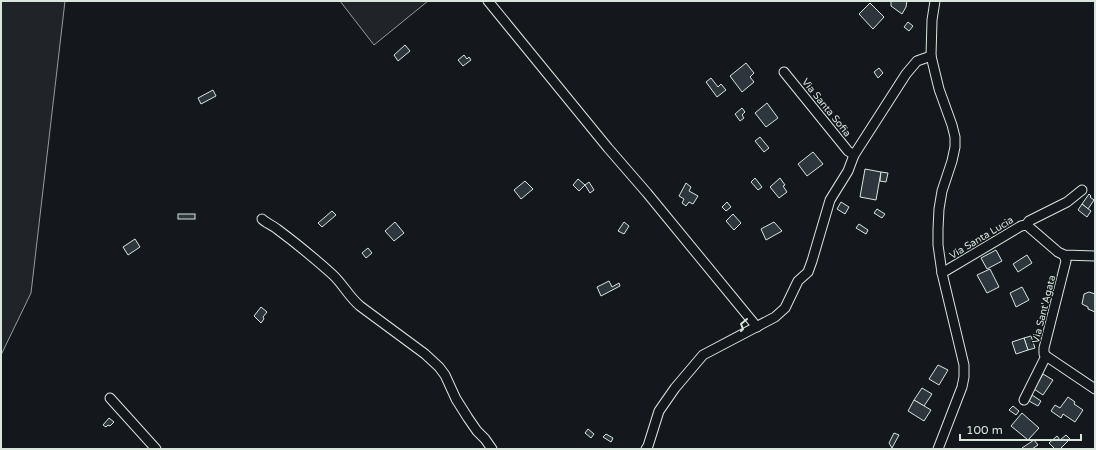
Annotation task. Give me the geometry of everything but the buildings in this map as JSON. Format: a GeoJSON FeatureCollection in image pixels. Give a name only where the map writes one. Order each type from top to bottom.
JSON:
{"type":"FeatureCollection","features":[{"type":"Feature","properties":{"kind":"street"},"geometry":{"type":"LineString","coordinates":[[488,1],[757,327]]}},
{"type":"Feature","properties":{"kind":"street"},"geometry":{"type":"LineString","coordinates":[[936,1],[932,20],[931,56],[939,88],[955,137],[955,147],[952,161],[942,191],[938,245],[942,273],[964,365],[964,377],[959,397],[938,449]]}},
{"type":"Feature","properties":{"kind":"street"},"geometry":{"type":"LineString","coordinates":[[646,449],[659,411],[675,388],[703,355],[775,317],[785,308],[798,281],[808,272],[830,200],[848,171],[854,155],[906,74],[917,61],[931,56]]}},
{"type":"Feature","properties":{"kind":"street","name":"Via Santa Sofia"},"geometry":{"type":"LineString","coordinates":[[784,72],[848,151],[854,155]]}},
{"type":"Feature","properties":{"kind":"street"},"geometry":{"type":"LineString","coordinates":[[1026,225],[1029,221],[1067,202],[1082,190]]}},
{"type":"Feature","properties":{"kind":"street"},"geometry":{"type":"LineString","coordinates":[[262,219],[299,245],[333,275],[352,299],[360,306],[425,354],[439,367],[445,375],[456,399],[468,418],[492,449]]}},
{"type":"Feature","properties":{"kind":"street","name":"Via Santa Lucia"},"geometry":{"type":"LineString","coordinates":[[942,273],[1021,226],[1026,225],[1058,252],[1064,255]]}},
{"type":"Feature","properties":{"kind":"street"},"geometry":{"type":"LineString","coordinates":[[1064,255],[1095,256]]}},
{"type":"Feature","properties":{"kind":"street","name":"Via Sant'Agata"},"geometry":{"type":"LineString","coordinates":[[1064,255],[1066,261],[1044,348],[1044,354],[1095,389]]}},
{"type":"Feature","properties":{"kind":"street"},"geometry":{"type":"LineString","coordinates":[[1024,400],[1046,356]]}},
{"type":"Feature","properties":{"kind":"street"},"geometry":{"type":"LineString","coordinates":[[110,398],[156,449]]}},
{"type":"Feature","properties":{"kind":"shaded area"},"geometry":{"type":"Polygon","coordinates":[[[1,1],[65,1],[31,293],[1,355],[1,1]]]}},
{"type":"Feature","properties":{"kind":"shaded area"},"geometry":{"type":"Polygon","coordinates":[[[340,1],[428,1],[374,45],[340,1]]]}},
{"type":"Feature","properties":{"kind":"wall"},"geometry":{"type":"LineString","coordinates":[[741,331],[743,329],[741,324],[747,319]]}}]}
